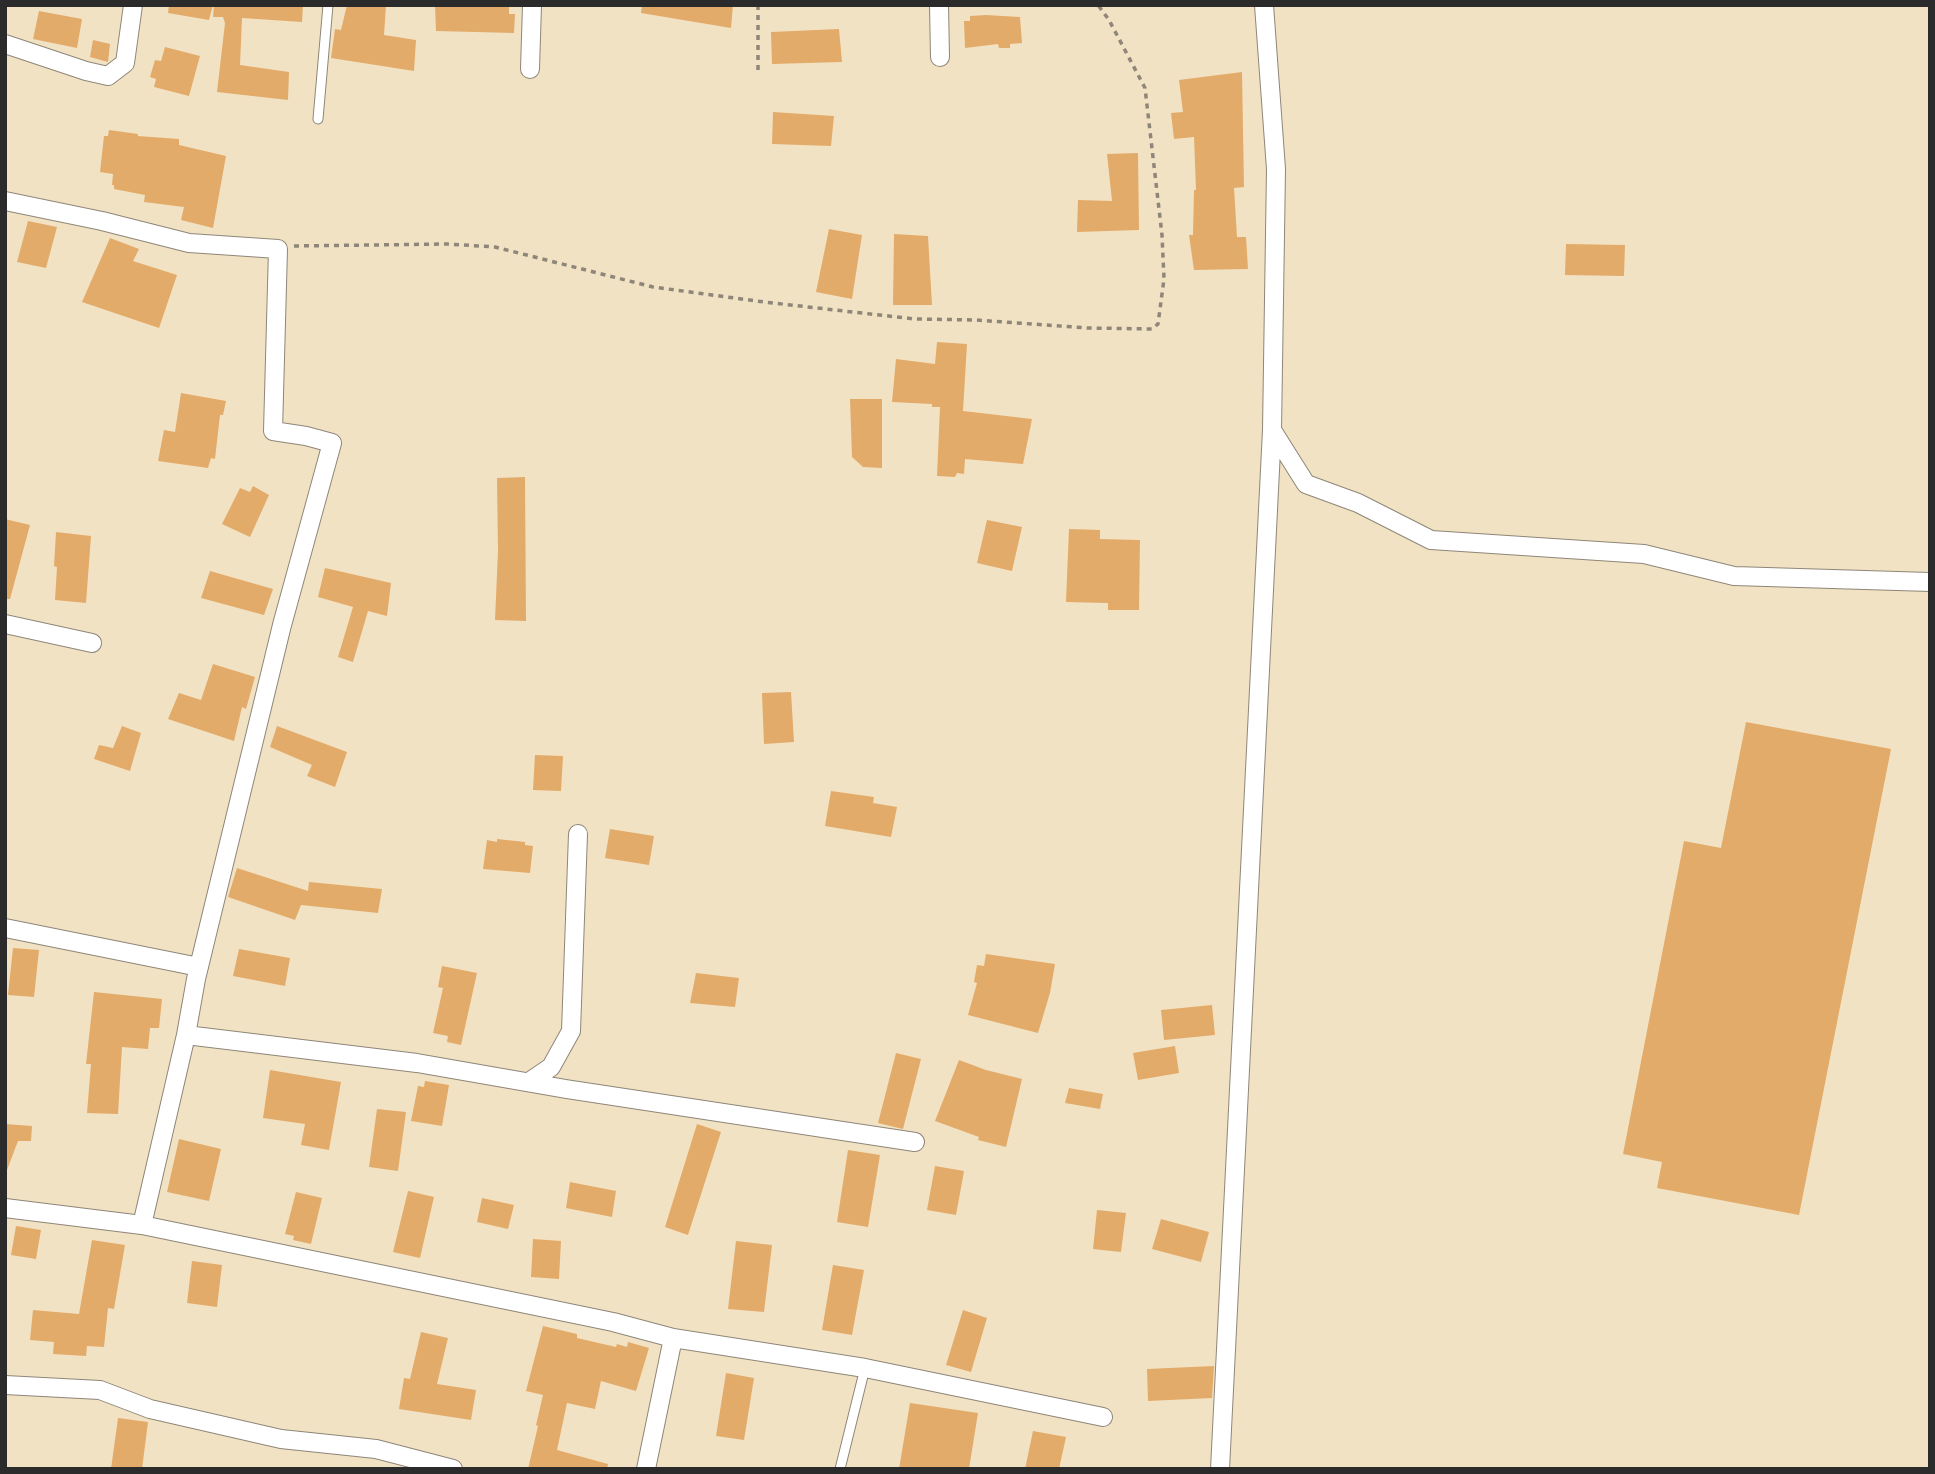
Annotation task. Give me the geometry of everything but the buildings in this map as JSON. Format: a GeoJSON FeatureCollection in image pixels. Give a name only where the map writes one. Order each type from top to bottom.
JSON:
{"type":"FeatureCollection","features":[{"type":"Feature","properties":{"kind":"street"},"geometry":{"type":"LineString","coordinates":[[5,44],[108,76],[125,63],[133,5]]}},
{"type":"Feature","properties":{"kind":"street"},"geometry":{"type":"LineString","coordinates":[[530,69],[533,5]]}},
{"type":"Feature","properties":{"kind":"street"},"geometry":{"type":"LineString","coordinates":[[939,5],[940,57]]}},
{"type":"Feature","properties":{"kind":"street"},"geometry":{"type":"LineString","coordinates":[[1220,1469],[1272,430],[1276,169],[1264,5]]}},
{"type":"Feature","properties":{"kind":"street"},"geometry":{"type":"LineString","coordinates":[[5,201],[102,220],[189,243],[278,249],[273,431],[331,443],[279,638],[199,967],[142,1225]]}},
{"type":"Feature","properties":{"kind":"street"},"geometry":{"type":"LineString","coordinates":[[1272,430],[1306,484],[1358,503],[1432,540],[1644,554],[1734,576],[1930,582]]}},
{"type":"Feature","properties":{"kind":"street"},"geometry":{"type":"LineString","coordinates":[[5,624],[92,643]]}},
{"type":"Feature","properties":{"kind":"street"},"geometry":{"type":"LineString","coordinates":[[529,1082],[551,1067],[571,1031],[578,834]]}},
{"type":"Feature","properties":{"kind":"street"},"geometry":{"type":"LineString","coordinates":[[5,928],[199,967]]}},
{"type":"Feature","properties":{"kind":"street"},"geometry":{"type":"LineString","coordinates":[[186,1035],[417,1063],[915,1142]]}},
{"type":"Feature","properties":{"kind":"street"},"geometry":{"type":"LineString","coordinates":[[5,1208],[142,1225],[613,1322],[673,1338],[865,1368],[1103,1417]]}},
{"type":"Feature","properties":{"kind":"street"},"geometry":{"type":"LineString","coordinates":[[646,1469],[673,1338]]}},
{"type":"Feature","properties":{"kind":"street"},"geometry":{"type":"LineString","coordinates":[[5,1385],[100,1390],[164,1412],[281,1439],[376,1449],[453,1469]]}},
{"type":"Feature","properties":{"kind":"lane"},"geometry":{"type":"LineString","coordinates":[[318,119],[328,5]]}},
{"type":"Feature","properties":{"kind":"lane"},"geometry":{"type":"LineString","coordinates":[[840,1469],[865,1368]]}},
{"type":"Feature","properties":{"kind":"path"},"geometry":{"type":"LineString","coordinates":[[758,5],[758,70]]}},
{"type":"Feature","properties":{"kind":"path"},"geometry":{"type":"LineString","coordinates":[[278,249],[295,246],[447,244],[495,247],[653,287],[764,302],[915,319],[1152,329],[1158,324],[1164,279],[1162,235],[1145,88],[1110,20],[1098,5]]}}]}
